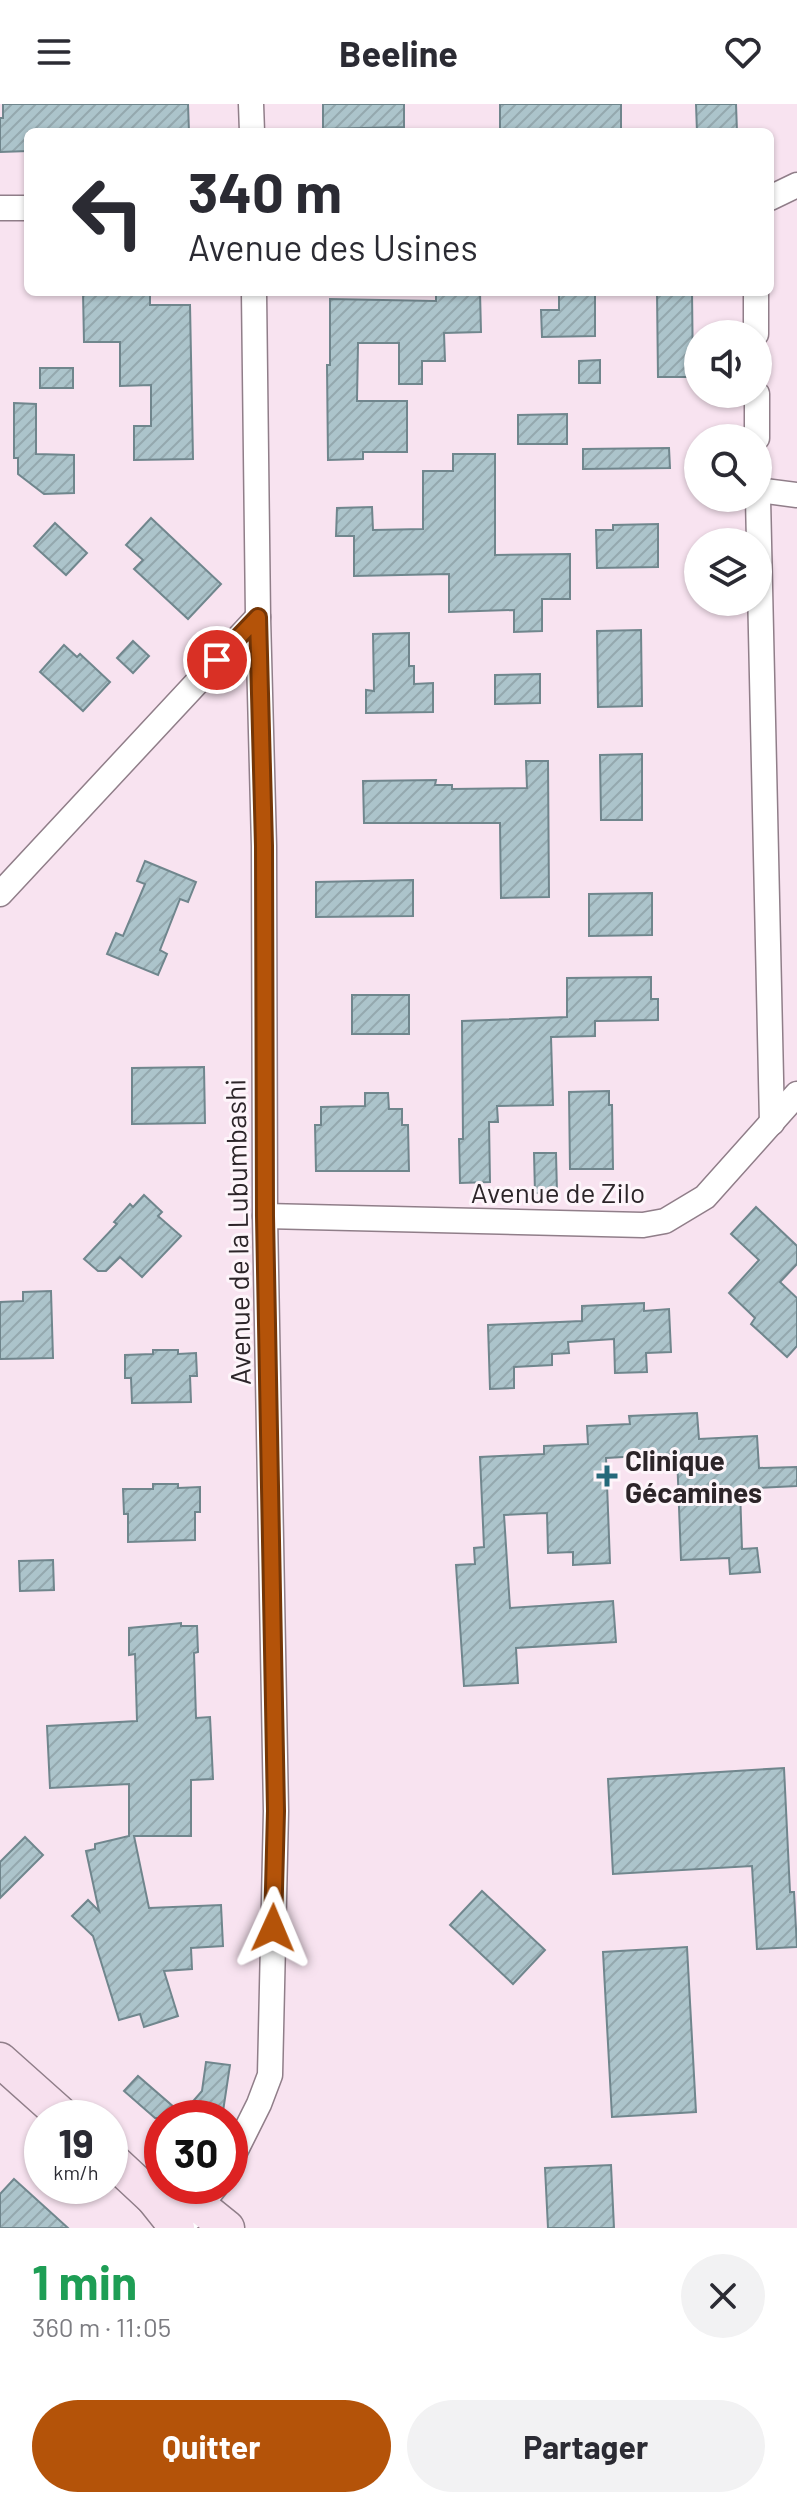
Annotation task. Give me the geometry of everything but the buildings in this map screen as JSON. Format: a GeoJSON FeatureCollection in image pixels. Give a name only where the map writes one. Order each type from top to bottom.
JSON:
{"type":"FeatureCollection","features":[{"type":"Feature","properties":{"kind":"main road"},"geometry":{"type":"LineString","coordinates":[[0,2060],[45,2100]]}},
{"type":"Feature","properties":{"kind":"main road"},"geometry":{"type":"LineString","coordinates":[[128,2175],[153,2198],[200,2215]]}},
{"type":"Feature","properties":{"kind":"street"},"geometry":{"type":"LineString","coordinates":[[251,104],[252,128]]}},
{"type":"Feature","properties":{"kind":"street"},"geometry":{"type":"LineString","coordinates":[[774,196],[797,185]]}},
{"type":"Feature","properties":{"kind":"street"},"geometry":{"type":"LineString","coordinates":[[0,208],[24,208]]}},
{"type":"Feature","properties":{"kind":"street","name":"Avenue de la Lubumbashi"},"geometry":{"type":"LineString","coordinates":[[248,2127],[270,2075],[276,1811],[254,296]]}},
{"type":"Feature","properties":{"kind":"street"},"geometry":{"type":"LineString","coordinates":[[756,296],[756,320]]}},
{"type":"Feature","properties":{"kind":"street"},"geometry":{"type":"LineString","coordinates":[[772,492],[797,495]]}},
{"type":"Feature","properties":{"kind":"street"},"geometry":{"type":"LineString","coordinates":[[758,512],[772,1123]]}},
{"type":"Feature","properties":{"kind":"street"},"geometry":{"type":"LineString","coordinates":[[0,894],[258,617]]}},
{"type":"Feature","properties":{"kind":"street","name":"Avenue de Zilo"},"geometry":{"type":"LineString","coordinates":[[265,1216],[643,1225],[665,1221],[705,1197],[797,1094]]}},
{"type":"Feature","properties":{"kind":"place","name":"Clinique Gécamines"},"geometry":{"type":"Point","coordinates":[607,1476]}},
{"type":"Feature","properties":{"kind":"route"},"geometry":{"type":"LineString","coordinates":[[217,660],[258,617],[264,846],[265,1216],[276,1811],[273,1928]]}}]}
